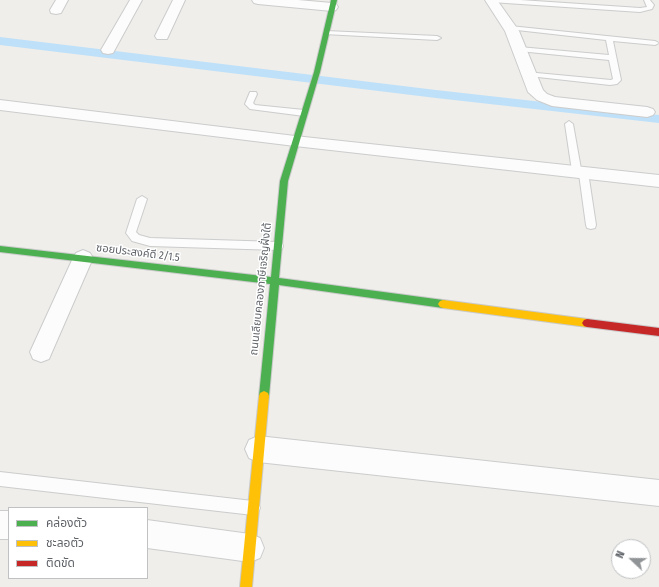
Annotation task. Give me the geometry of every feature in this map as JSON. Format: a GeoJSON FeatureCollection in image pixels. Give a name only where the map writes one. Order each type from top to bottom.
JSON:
{"type":"FeatureCollection","features":[{"type":"Feature","properties":{"kind":"street"},"geometry":{"type":"LineString","coordinates":[[108,50],[136,0]]}},
{"type":"Feature","properties":{"kind":"street"},"geometry":{"type":"LineString","coordinates":[[162,36],[179,0]]}},
{"type":"Feature","properties":{"kind":"street"},"geometry":{"type":"LineString","coordinates":[[258,0],[333,4]]}},
{"type":"Feature","properties":{"kind":"street"},"geometry":{"type":"LineString","coordinates":[[491,0],[510,28],[536,92],[542,97],[552,101],[647,112]]}},
{"type":"Feature","properties":{"kind":"street","name":"ถนนเลียบคลองภาษีเจริญฝั่งใต้"},"geometry":{"type":"LineString","coordinates":[[246,587],[284,180],[317,72],[333,4]]}},
{"type":"Feature","properties":{"kind":"street"},"geometry":{"type":"LineString","coordinates":[[0,105],[295,141],[659,181]]}},
{"type":"Feature","properties":{"kind":"street","name":"ซอยประสงค์ดี 2/1.5"},"geometry":{"type":"LineString","coordinates":[[0,249],[274,280],[433,303],[659,332]]}},
{"type":"Feature","properties":{"kind":"street"},"geometry":{"type":"LineString","coordinates":[[41,352],[83,258]]}},
{"type":"Feature","properties":{"kind":"street"},"geometry":{"type":"LineString","coordinates":[[258,449],[659,493]]}},
{"type":"Feature","properties":{"kind":"street"},"geometry":{"type":"LineString","coordinates":[[148,534],[250,548]]}},
{"type":"Feature","properties":{"kind":"lane"},"geometry":{"type":"LineString","coordinates":[[491,0],[640,10],[650,8],[651,5],[647,0]]}},
{"type":"Feature","properties":{"kind":"lane"},"geometry":{"type":"LineString","coordinates":[[510,28],[655,43]]}},
{"type":"Feature","properties":{"kind":"lane"},"geometry":{"type":"LineString","coordinates":[[326,33],[438,38]]}},
{"type":"Feature","properties":{"kind":"lane"},"geometry":{"type":"LineString","coordinates":[[529,74],[610,82],[617,80],[608,38]]}},
{"type":"Feature","properties":{"kind":"lane"},"geometry":{"type":"LineString","coordinates":[[519,49],[613,58]]}},
{"type":"Feature","properties":{"kind":"lane"},"geometry":{"type":"LineString","coordinates":[[253,94],[249,104],[253,107],[304,113]]}},
{"type":"Feature","properties":{"kind":"lane"},"geometry":{"type":"LineString","coordinates":[[569,124],[591,225]]}},
{"type":"Feature","properties":{"kind":"lane"},"geometry":{"type":"LineString","coordinates":[[142,199],[130,233],[136,238],[150,242],[278,246]]}},
{"type":"Feature","properties":{"kind":"lane"},"geometry":{"type":"LineString","coordinates":[[0,479],[253,508]]}},
{"type":"Feature","properties":{"kind":"waterway"},"geometry":{"type":"LineString","coordinates":[[0,41],[436,94],[659,119]]}},
{"type":"Feature","properties":{"kind":"traffic: fast"},"geometry":{"type":"LineString","coordinates":[[264,396],[284,181],[317,72],[334,0]]}},
{"type":"Feature","properties":{"kind":"traffic: fast"},"geometry":{"type":"LineString","coordinates":[[0,249],[274,281],[443,304]]}},
{"type":"Feature","properties":{"kind":"traffic: slow"},"geometry":{"type":"LineString","coordinates":[[443,304],[587,323]]}},
{"type":"Feature","properties":{"kind":"traffic: slow"},"geometry":{"type":"LineString","coordinates":[[246,587],[264,396]]}},
{"type":"Feature","properties":{"kind":"traffic: jam"},"geometry":{"type":"LineString","coordinates":[[587,323],[659,332]]}}]}
